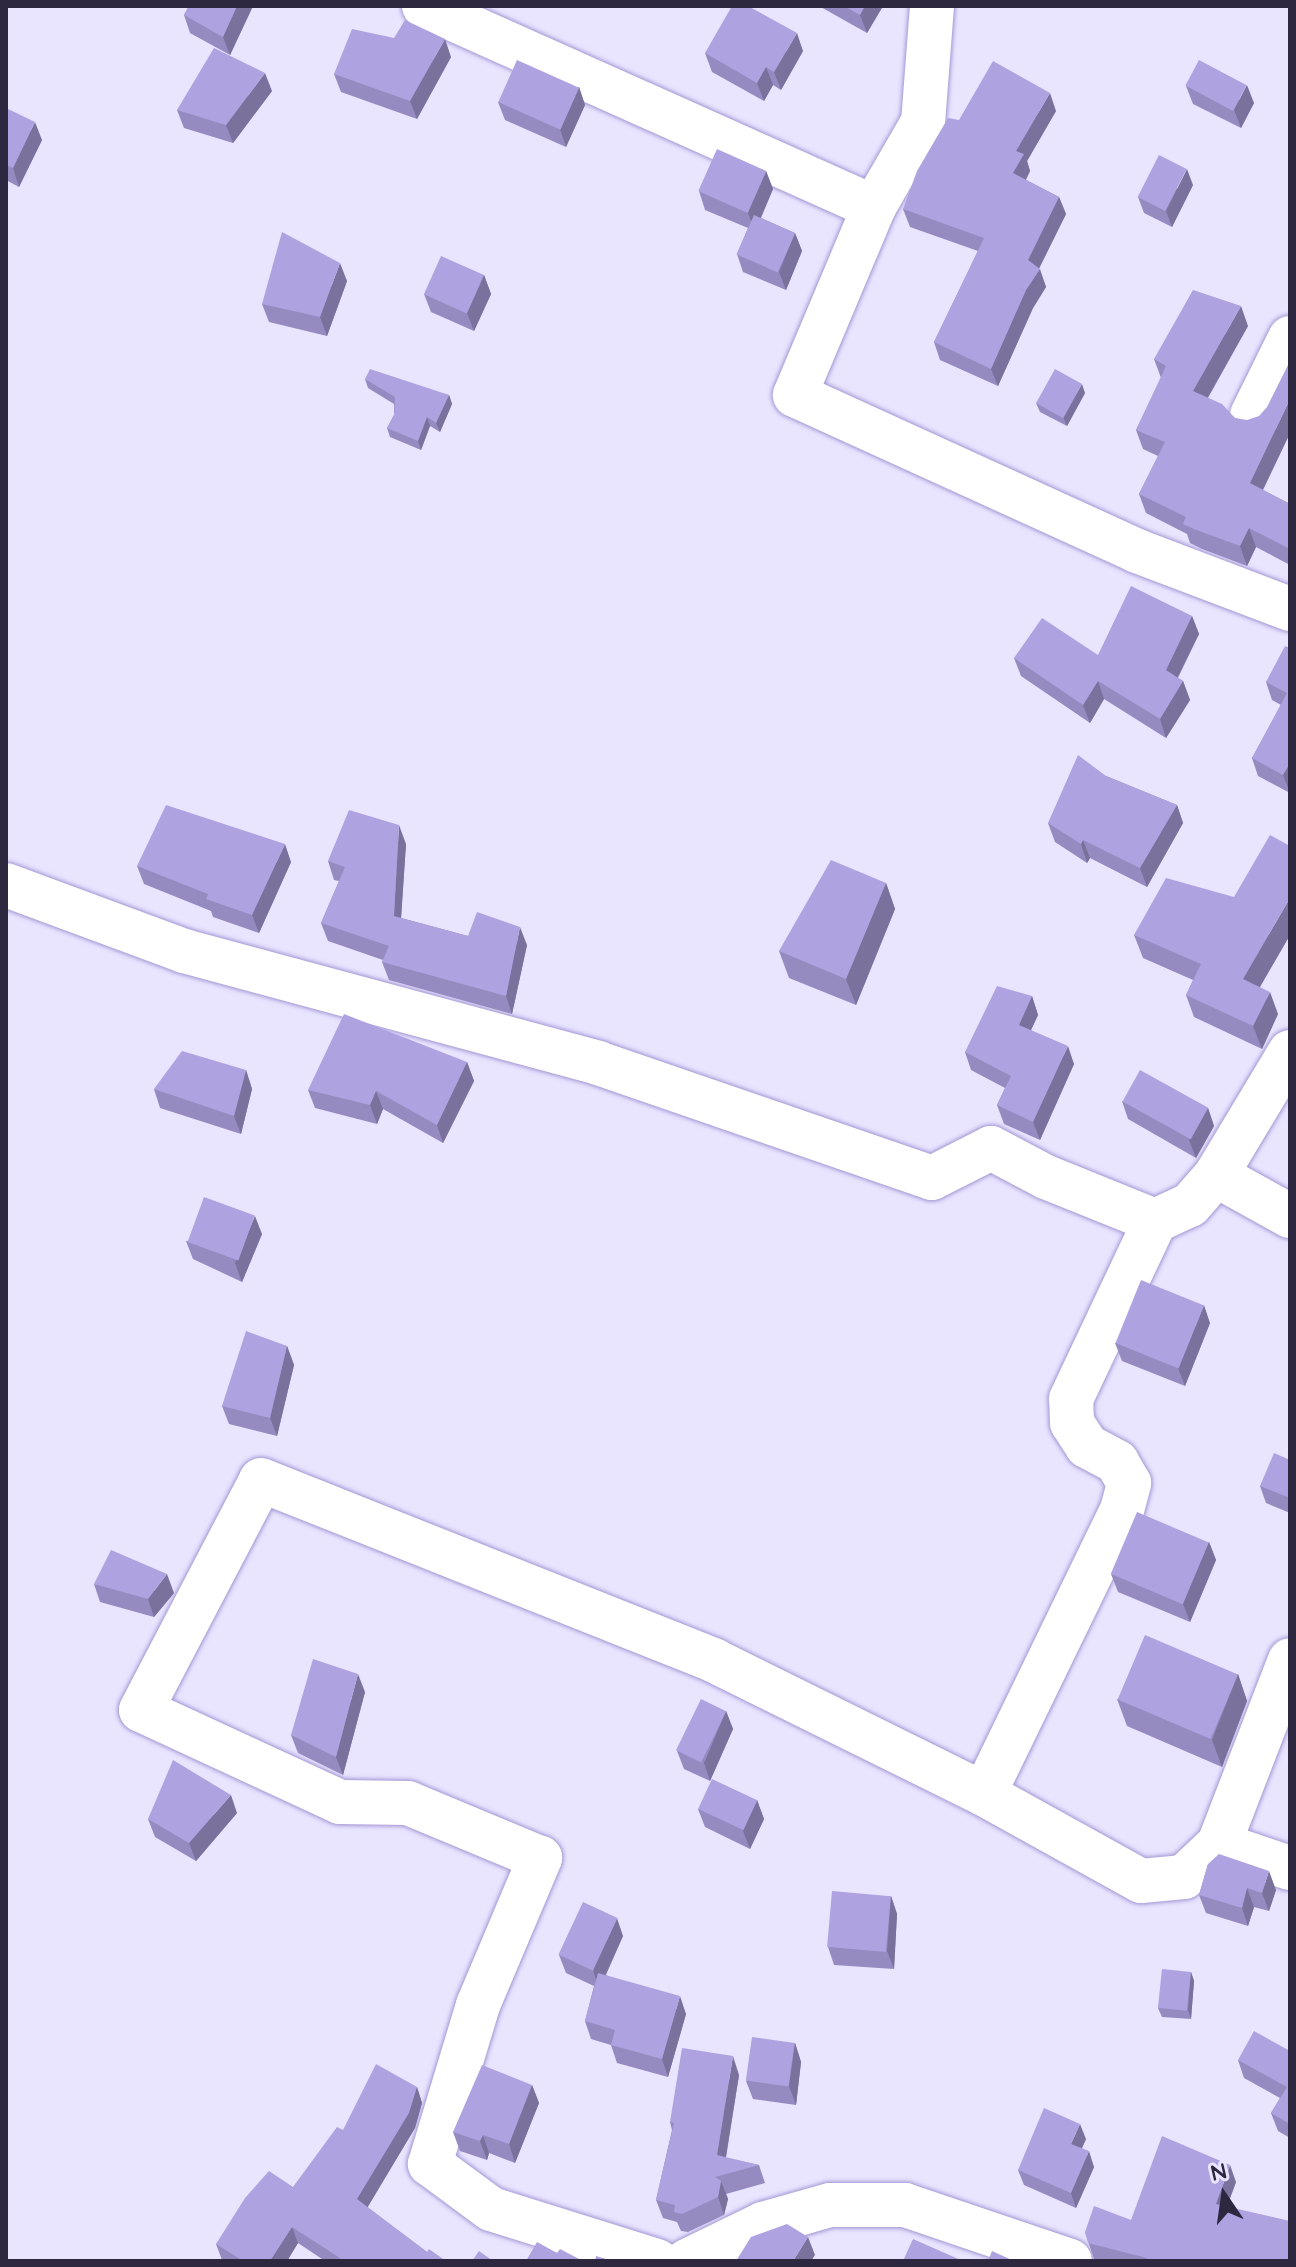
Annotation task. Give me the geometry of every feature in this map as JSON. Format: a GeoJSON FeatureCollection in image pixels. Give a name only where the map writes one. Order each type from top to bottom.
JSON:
{"type":"FeatureCollection","features":[{"type":"Feature","properties":{"kind":"street"},"geometry":{"type":"LineString","coordinates":[[424,6],[874,207]]}},
{"type":"Feature","properties":{"kind":"street"},"geometry":{"type":"LineString","coordinates":[[932,6],[923,122],[874,207],[795,395],[1137,551],[1290,609]]}},
{"type":"Feature","properties":{"kind":"street"},"geometry":{"type":"LineString","coordinates":[[1252,415],[1290,338]]}},
{"type":"Feature","properties":{"kind":"street"},"geometry":{"type":"LineString","coordinates":[[6,885],[184,951],[598,1063],[932,1178],[991,1148],[1046,1177],[1155,1221]]}},
{"type":"Feature","properties":{"kind":"street"},"geometry":{"type":"LineString","coordinates":[[984,1794],[1122,1510],[1129,1483],[1117,1462],[1087,1446],[1072,1423],[1071,1399],[1155,1221],[1190,1205],[1216,1175],[1290,1052]]}},
{"type":"Feature","properties":{"kind":"street"},"geometry":{"type":"LineString","coordinates":[[1216,1175],[1290,1216]]}},
{"type":"Feature","properties":{"kind":"street"},"geometry":{"type":"LineString","coordinates":[[657,2261],[491,2209],[430,2164],[478,2005],[540,1858],[408,1803],[340,1802],[141,1710],[261,1480],[715,1661],[984,1794],[1141,1881],[1184,1877],[1219,1844],[1290,1660]]}},
{"type":"Feature","properties":{"kind":"street"},"geometry":{"type":"LineString","coordinates":[[1219,1844],[1290,1868]]}},
{"type":"Feature","properties":{"kind":"street"},"geometry":{"type":"LineString","coordinates":[[687,2261],[763,2224],[830,2205],[905,2205],[1070,2261]]}},
{"type":"Feature","properties":{"kind":"building"},"geometry":{"type":"Polygon","coordinates":[[[189,6],[237,6],[223,37],[184,15],[189,6]]]}},
{"type":"Feature","properties":{"kind":"building"},"geometry":{"type":"Polygon","coordinates":[[[732,6],[748,6],[797,33],[774,72],[766,67],[757,83],[705,53],[732,6]]]}},
{"type":"Feature","properties":{"kind":"building"},"geometry":{"type":"Polygon","coordinates":[[[844,6],[865,6],[860,15],[844,6]]]}},
{"type":"Feature","properties":{"kind":"building"},"geometry":{"type":"Polygon","coordinates":[[[405,20],[445,39],[410,101],[334,74],[352,29],[394,38],[405,20]]]}},
{"type":"Feature","properties":{"kind":"building"},"geometry":{"type":"Polygon","coordinates":[[[214,48],[265,73],[226,125],[177,110],[214,48]]]}},
{"type":"Feature","properties":{"kind":"building"},"geometry":{"type":"Polygon","coordinates":[[[517,60],[579,88],[560,130],[498,102],[517,60]]]}},
{"type":"Feature","properties":{"kind":"building"},"geometry":{"type":"Polygon","coordinates":[[[1199,60],[1247,85],[1233,111],[1185,86],[1199,60]]]}},
{"type":"Feature","properties":{"kind":"building"},"geometry":{"type":"Polygon","coordinates":[[[993,61],[1050,93],[1016,151],[1024,154],[1013,173],[1059,197],[1028,260],[1040,269],[1026,290],[991,369],[934,342],[984,238],[903,209],[917,171],[948,118],[959,120],[993,61]]]}},
{"type":"Feature","properties":{"kind":"building"},"geometry":{"type":"Polygon","coordinates":[[[6,108],[35,122],[13,168],[6,165],[6,108]]]}},
{"type":"Feature","properties":{"kind":"building"},"geometry":{"type":"Polygon","coordinates":[[[717,149],[766,171],[748,213],[698,191],[717,149]]]}},
{"type":"Feature","properties":{"kind":"building"},"geometry":{"type":"Polygon","coordinates":[[[1159,155],[1187,169],[1165,211],[1138,197],[1159,155]]]}},
{"type":"Feature","properties":{"kind":"building"},"geometry":{"type":"Polygon","coordinates":[[[754,215],[795,233],[778,273],[737,254],[754,215]]]}},
{"type":"Feature","properties":{"kind":"building"},"geometry":{"type":"Polygon","coordinates":[[[282,232],[340,263],[320,317],[262,304],[282,232]]]}},
{"type":"Feature","properties":{"kind":"building"},"geometry":{"type":"Polygon","coordinates":[[[441,256],[484,275],[467,313],[424,294],[441,256]]]}},
{"type":"Feature","properties":{"kind":"building"},"geometry":{"type":"Polygon","coordinates":[[[1193,290],[1241,306],[1193,391],[1222,404],[1235,418],[1247,420],[1259,416],[1267,407],[1290,361],[1290,399],[1250,483],[1290,504],[1290,549],[1249,528],[1240,546],[1183,524],[1186,517],[1139,494],[1165,442],[1136,430],[1166,366],[1154,359],[1193,290]]]}},
{"type":"Feature","properties":{"kind":"building"},"geometry":{"type":"Polygon","coordinates":[[[370,369],[449,395],[436,423],[427,417],[418,441],[387,428],[394,415],[395,397],[365,379],[370,369]]]}},
{"type":"Feature","properties":{"kind":"building"},"geometry":{"type":"Polygon","coordinates":[[[1055,369],[1082,384],[1063,418],[1036,403],[1055,369]]]}},
{"type":"Feature","properties":{"kind":"building"},"geometry":{"type":"Polygon","coordinates":[[[1131,586],[1192,616],[1166,670],[1183,681],[1160,719],[1098,681],[1083,705],[1014,658],[1042,618],[1098,655],[1131,586]]]}},
{"type":"Feature","properties":{"kind":"building"},"geometry":{"type":"Polygon","coordinates":[[[1285,646],[1290,648],[1290,763],[1283,775],[1252,758],[1287,693],[1266,682],[1285,646]]]}},
{"type":"Feature","properties":{"kind":"building"},"geometry":{"type":"Polygon","coordinates":[[[1078,755],[1106,776],[1177,805],[1140,868],[1083,840],[1081,844],[1048,823],[1078,755]]]}},
{"type":"Feature","properties":{"kind":"building"},"geometry":{"type":"Polygon","coordinates":[[[166,805],[285,844],[252,915],[206,899],[208,894],[137,866],[166,805]]]}},
{"type":"Feature","properties":{"kind":"building"},"geometry":{"type":"Polygon","coordinates":[[[349,810],[399,825],[394,916],[468,936],[477,912],[520,927],[506,996],[382,962],[389,946],[321,923],[345,867],[328,861],[349,810]]]}},
{"type":"Feature","properties":{"kind":"building"},"geometry":{"type":"Polygon","coordinates":[[[1270,835],[1290,846],[1290,898],[1243,979],[1270,992],[1253,1026],[1186,995],[1201,964],[1134,935],[1166,878],[1234,897],[1270,835]]]}},
{"type":"Feature","properties":{"kind":"building"},"geometry":{"type":"Polygon","coordinates":[[[831,860],[886,883],[846,979],[779,951],[831,860]]]}},
{"type":"Feature","properties":{"kind":"building"},"geometry":{"type":"Polygon","coordinates":[[[997,986],[1032,996],[1019,1025],[1068,1046],[1033,1122],[997,1105],[1011,1076],[965,1052],[997,986]]]}},
{"type":"Feature","properties":{"kind":"building"},"geometry":{"type":"Polygon","coordinates":[[[344,1014],[467,1062],[437,1125],[376,1091],[370,1105],[308,1090],[344,1014]]]}},
{"type":"Feature","properties":{"kind":"building"},"geometry":{"type":"Polygon","coordinates":[[[182,1051],[246,1070],[234,1116],[154,1089],[182,1051]]]}},
{"type":"Feature","properties":{"kind":"building"},"geometry":{"type":"Polygon","coordinates":[[[1140,1070],[1208,1108],[1191,1139],[1123,1101],[1140,1070]]]}},
{"type":"Feature","properties":{"kind":"building"},"geometry":{"type":"Polygon","coordinates":[[[204,1197],[255,1215],[238,1261],[188,1242],[204,1197]]]}},
{"type":"Feature","properties":{"kind":"building"},"geometry":{"type":"Polygon","coordinates":[[[1141,1280],[1204,1305],[1179,1369],[1116,1343],[1141,1280]]]}},
{"type":"Feature","properties":{"kind":"building"},"geometry":{"type":"Polygon","coordinates":[[[246,1331],[287,1346],[270,1418],[222,1406],[246,1331]]]}},
{"type":"Feature","properties":{"kind":"building"},"geometry":{"type":"Polygon","coordinates":[[[1274,1453],[1290,1460],[1290,1498],[1260,1486],[1274,1453]]]}},
{"type":"Feature","properties":{"kind":"building"},"geometry":{"type":"Polygon","coordinates":[[[1137,1512],[1209,1542],[1183,1604],[1111,1574],[1137,1512]]]}},
{"type":"Feature","properties":{"kind":"building"},"geometry":{"type":"Polygon","coordinates":[[[111,1550],[167,1574],[148,1599],[94,1584],[111,1550]]]}},
{"type":"Feature","properties":{"kind":"building"},"geometry":{"type":"Polygon","coordinates":[[[1145,1635],[1238,1674],[1211,1739],[1118,1699],[1145,1635]]]}},
{"type":"Feature","properties":{"kind":"building"},"geometry":{"type":"Polygon","coordinates":[[[313,1659],[358,1674],[336,1757],[291,1735],[313,1659]]]}},
{"type":"Feature","properties":{"kind":"building"},"geometry":{"type":"Polygon","coordinates":[[[701,1699],[726,1711],[701,1763],[676,1750],[701,1699]]]}},
{"type":"Feature","properties":{"kind":"building"},"geometry":{"type":"Polygon","coordinates":[[[173,1760],[231,1795],[189,1843],[148,1819],[173,1760]]]}},
{"type":"Feature","properties":{"kind":"building"},"geometry":{"type":"Polygon","coordinates":[[[712,1779],[757,1800],[743,1830],[698,1809],[712,1779]]]}},
{"type":"Feature","properties":{"kind":"building"},"geometry":{"type":"Polygon","coordinates":[[[1219,1854],[1269,1871],[1262,1893],[1247,1888],[1242,1908],[1199,1895],[1208,1864],[1219,1854]]]}},
{"type":"Feature","properties":{"kind":"building"},"geometry":{"type":"Polygon","coordinates":[[[832,1891],[891,1896],[886,1952],[827,1947],[832,1891]]]}},
{"type":"Feature","properties":{"kind":"building"},"geometry":{"type":"Polygon","coordinates":[[[583,1902],[617,1918],[593,1971],[558,1955],[583,1902]]]}},
{"type":"Feature","properties":{"kind":"building"},"geometry":{"type":"Polygon","coordinates":[[[1162,1969],[1191,1972],[1187,2011],[1158,2008],[1162,1969]]]}},
{"type":"Feature","properties":{"kind":"building"},"geometry":{"type":"Polygon","coordinates":[[[598,1973],[680,1996],[662,2059],[611,2045],[615,2030],[585,2021],[598,1973]]]}},
{"type":"Feature","properties":{"kind":"building"},"geometry":{"type":"Polygon","coordinates":[[[1254,2031],[1290,2051],[1290,2124],[1271,2113],[1287,2087],[1238,2060],[1254,2031]]]}},
{"type":"Feature","properties":{"kind":"building"},"geometry":{"type":"Polygon","coordinates":[[[752,2037],[795,2043],[788,2087],[746,2081],[752,2037]]]}},
{"type":"Feature","properties":{"kind":"building"},"geometry":{"type":"Polygon","coordinates":[[[682,2048],[733,2056],[717,2155],[759,2165],[715,2177],[721,2181],[718,2197],[682,2214],[674,2212],[675,2205],[656,2200],[674,2123],[670,2122],[682,2048]]]}},
{"type":"Feature","properties":{"kind":"building"},"geometry":{"type":"Polygon","coordinates":[[[376,2064],[417,2087],[409,2113],[357,2199],[427,2252],[429,2249],[446,2261],[338,2261],[340,2258],[292,2227],[270,2261],[243,2261],[216,2244],[245,2198],[269,2171],[293,2187],[337,2127],[343,2130],[376,2064]]]}},
{"type":"Feature","properties":{"kind":"building"},"geometry":{"type":"Polygon","coordinates":[[[482,2065],[532,2085],[509,2144],[483,2135],[480,2141],[453,2132],[482,2065]]]}},
{"type":"Feature","properties":{"kind":"building"},"geometry":{"type":"Polygon","coordinates":[[[1044,2108],[1080,2124],[1071,2144],[1089,2151],[1071,2193],[1018,2170],[1044,2108]]]}},
{"type":"Feature","properties":{"kind":"building"},"geometry":{"type":"Polygon","coordinates":[[[1162,2136],[1230,2165],[1216,2204],[1290,2221],[1290,2261],[1146,2261],[1147,2258],[1088,2243],[1085,2232],[1094,2206],[1131,2220],[1162,2136]]]}},
{"type":"Feature","properties":{"kind":"building"},"geometry":{"type":"Polygon","coordinates":[[[787,2224],[808,2237],[793,2261],[736,2261],[751,2237],[787,2224]]]}},
{"type":"Feature","properties":{"kind":"building"},"geometry":{"type":"Polygon","coordinates":[[[913,2239],[963,2261],[903,2261],[913,2239]]]}},
{"type":"Feature","properties":{"kind":"building"},"geometry":{"type":"Polygon","coordinates":[[[537,2242],[557,2253],[560,2249],[583,2261],[526,2261],[537,2242]]]}},
{"type":"Feature","properties":{"kind":"building"},"geometry":{"type":"Polygon","coordinates":[[[479,2251],[493,2261],[472,2261],[479,2251]]]}},
{"type":"Feature","properties":{"kind":"building"},"geometry":{"type":"Polygon","coordinates":[[[992,2251],[1014,2261],[988,2261],[992,2251]]]}},
{"type":"Feature","properties":{"kind":"building"},"geometry":{"type":"Polygon","coordinates":[[[596,2256],[613,2261],[595,2261],[596,2256]]]}}]}
